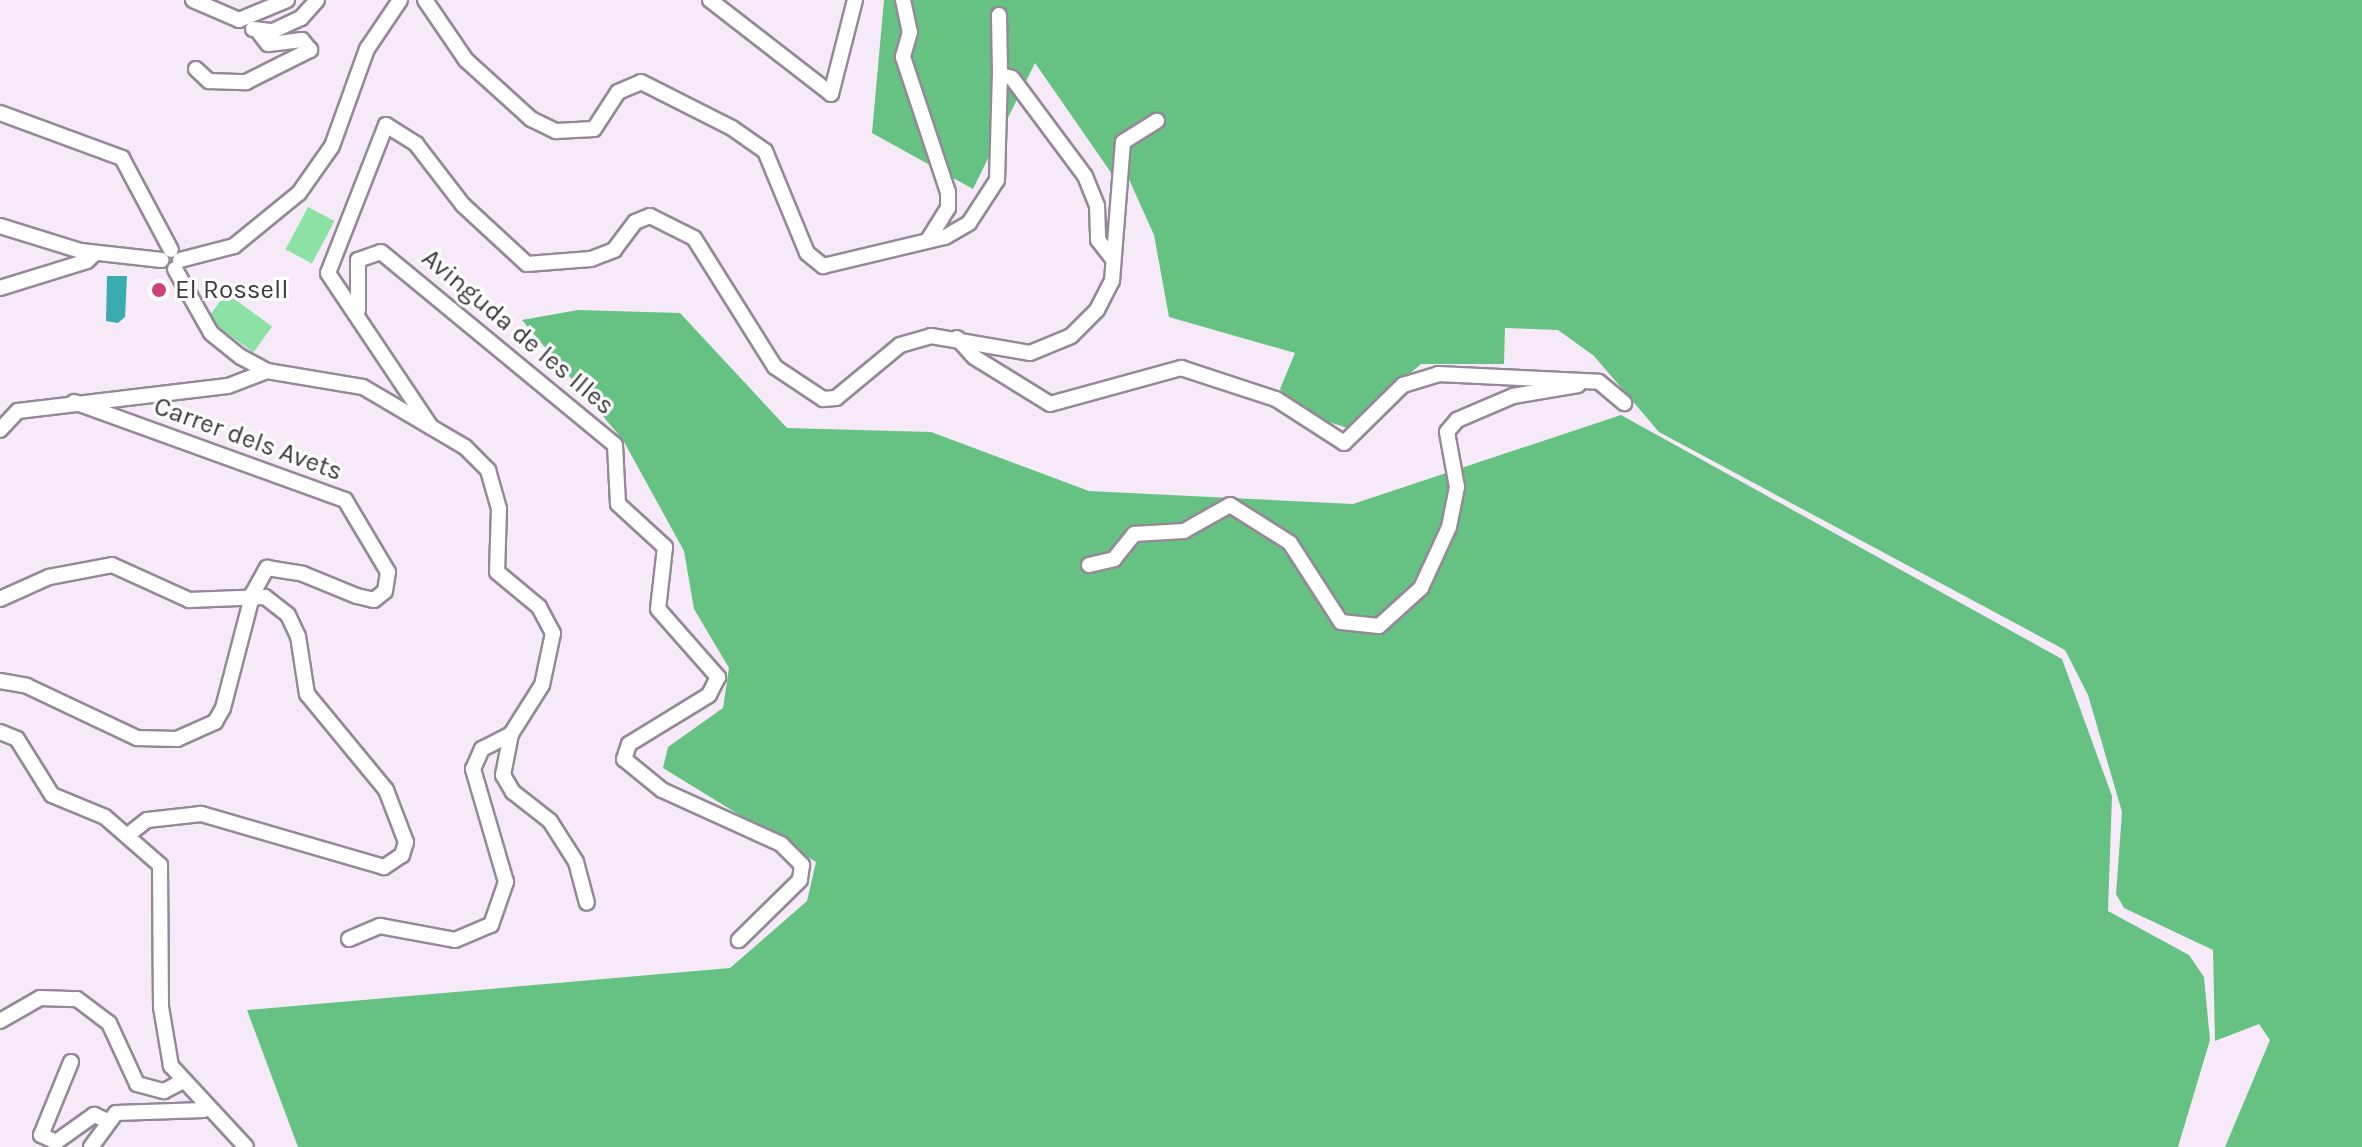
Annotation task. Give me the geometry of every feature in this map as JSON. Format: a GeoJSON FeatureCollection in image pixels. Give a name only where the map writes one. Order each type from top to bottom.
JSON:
{"type":"FeatureCollection","features":[{"type":"Feature","properties":{"kind":"street"},"geometry":{"type":"LineString","coordinates":[[193,0],[258,31],[268,44],[302,40],[310,50],[246,82],[209,81],[196,69]]}},
{"type":"Feature","properties":{"kind":"street"},"geometry":{"type":"LineString","coordinates":[[239,20],[287,0]]}},
{"type":"Feature","properties":{"kind":"street"},"geometry":{"type":"LineString","coordinates":[[258,31],[301,18],[317,0]]}},
{"type":"Feature","properties":{"kind":"street"},"geometry":{"type":"LineString","coordinates":[[0,226],[95,253],[172,260],[234,246],[299,193],[332,146],[367,49],[400,0]]}},
{"type":"Feature","properties":{"kind":"street"},"geometry":{"type":"LineString","coordinates":[[425,0],[466,60],[531,119],[556,131],[594,129],[618,92],[641,82],[732,128],[765,151],[815,262],[841,264],[958,232],[990,196],[1001,150],[999,15]]}},
{"type":"Feature","properties":{"kind":"street"},"geometry":{"type":"LineString","coordinates":[[710,0],[831,94],[855,0]]}},
{"type":"Feature","properties":{"kind":"street"},"geometry":{"type":"LineString","coordinates":[[903,0],[910,32],[903,57],[948,192],[948,208],[928,240]]}},
{"type":"Feature","properties":{"kind":"street"},"geometry":{"type":"LineString","coordinates":[[1000,75],[1021,86],[1085,176],[1097,206],[1098,240],[1112,258]]}},
{"type":"Feature","properties":{"kind":"street"},"geometry":{"type":"LineString","coordinates":[[0,113],[122,158],[211,333],[267,371],[363,387],[431,427],[488,470],[499,509],[497,572],[539,607],[553,633],[542,685],[511,734],[505,781],[550,821],[576,862],[587,903]]}},
{"type":"Feature","properties":{"kind":"street"},"geometry":{"type":"LineString","coordinates":[[431,427],[361,322],[329,263],[386,125],[416,144],[463,205],[527,264],[591,259],[614,250],[635,222],[650,216],[694,238],[775,367],[823,399],[836,398],[900,345],[957,338],[1030,353],[1058,345],[1097,310],[1112,281],[1123,142],[1157,121]]}},
{"type":"Feature","properties":{"kind":"street","name":"Avinguda de les Illes"},"geometry":{"type":"LineString","coordinates":[[361,322],[358,260],[381,252],[615,445],[618,504],[665,547],[658,609],[718,677],[709,695],[629,744],[624,759],[662,790],[781,844],[802,865],[800,880],[739,940]]}},
{"type":"Feature","properties":{"kind":"street"},"geometry":{"type":"LineString","coordinates":[[0,288],[87,261],[95,253]]}},
{"type":"Feature","properties":{"kind":"street"},"geometry":{"type":"LineString","coordinates":[[957,338],[974,357],[1050,404],[1181,368],[1276,399],[1344,443],[1403,385],[1438,374],[1585,382],[1613,390],[1624,403]]}},
{"type":"Feature","properties":{"kind":"street"},"geometry":{"type":"LineString","coordinates":[[0,430],[18,411],[228,386],[267,371]]}},
{"type":"Feature","properties":{"kind":"street"},"geometry":{"type":"LineString","coordinates":[[1089,565],[1114,559],[1134,534],[1184,531],[1230,505],[1290,543],[1341,622],[1379,626],[1421,588],[1449,527],[1457,487],[1447,432],[1457,420],[1513,396],[1585,382]]}},
{"type":"Feature","properties":{"kind":"street","name":"Carrer dels Avets"},"geometry":{"type":"LineString","coordinates":[[74,402],[345,500],[388,572],[385,591],[374,600],[267,568],[253,593]]}},
{"type":"Feature","properties":{"kind":"street"},"geometry":{"type":"LineString","coordinates":[[0,599],[49,577],[112,565],[189,600],[253,593],[288,615],[307,694],[386,790],[403,827],[402,855],[384,867],[368,865],[201,814],[147,820],[129,834]]}},
{"type":"Feature","properties":{"kind":"street"},"geometry":{"type":"LineString","coordinates":[[0,681],[27,686],[137,738],[177,739],[215,722],[223,708],[253,593]]}},
{"type":"Feature","properties":{"kind":"street"},"geometry":{"type":"LineString","coordinates":[[0,732],[17,739],[52,795],[129,834],[153,855],[164,881],[162,1018],[180,1083],[204,1110],[246,1147]]}},
{"type":"Feature","properties":{"kind":"street"},"geometry":{"type":"LineString","coordinates":[[349,939],[380,926],[455,940],[491,925],[506,882],[473,769],[482,749],[511,734]]}},
{"type":"Feature","properties":{"kind":"street"},"geometry":{"type":"LineString","coordinates":[[0,1021],[40,998],[77,999],[109,1023],[137,1084],[164,1091],[180,1083]]}},
{"type":"Feature","properties":{"kind":"street"},"geometry":{"type":"LineString","coordinates":[[71,1062],[41,1135],[56,1142],[94,1115],[106,1120],[136,1110],[204,1110]]}},
{"type":"Feature","properties":{"kind":"street"},"geometry":{"type":"LineString","coordinates":[[91,1147],[106,1120]]}},
{"type":"Feature","properties":{"kind":"green space"},"geometry":{"type":"Polygon","coordinates":[[[884,0],[2362,0],[2362,1147],[2225,1147],[2270,1040],[2259,1024],[2215,1041],[2213,950],[2124,908],[2116,894],[2122,812],[2088,695],[2065,650],[1659,432],[1594,356],[1558,330],[1505,328],[1504,364],[1421,364],[1347,428],[1309,415],[1280,389],[1295,353],[1169,317],[1154,235],[1127,175],[1112,174],[1035,63],[973,189],[872,133],[884,0]]]}},
{"type":"Feature","properties":{"kind":"green space"},"geometry":{"type":"Polygon","coordinates":[[[308,207],[334,221],[312,263],[285,249],[308,207]]]}},
{"type":"Feature","properties":{"kind":"green space"},"geometry":{"type":"Polygon","coordinates":[[[226,293],[272,327],[253,352],[207,319],[226,293]]]}},
{"type":"Feature","properties":{"kind":"green space"},"geometry":{"type":"Polygon","coordinates":[[[578,310],[680,313],[787,428],[931,432],[1089,491],[1353,504],[1621,415],[2062,659],[2112,796],[2108,911],[2189,955],[2204,977],[2210,1040],[2178,1147],[298,1147],[247,1010],[730,968],[807,901],[816,862],[663,768],[668,747],[723,708],[729,668],[694,609],[684,551],[623,440],[522,320],[578,310]]]}},
{"type":"Feature","properties":{"kind":"water"},"geometry":{"type":"Polygon","coordinates":[[[107,276],[127,276],[125,317],[118,323],[106,321],[107,276]]]}},
{"type":"Feature","properties":{"kind":"place","name":"El Rossell"},"geometry":{"type":"Point","coordinates":[159,290]}}]}
